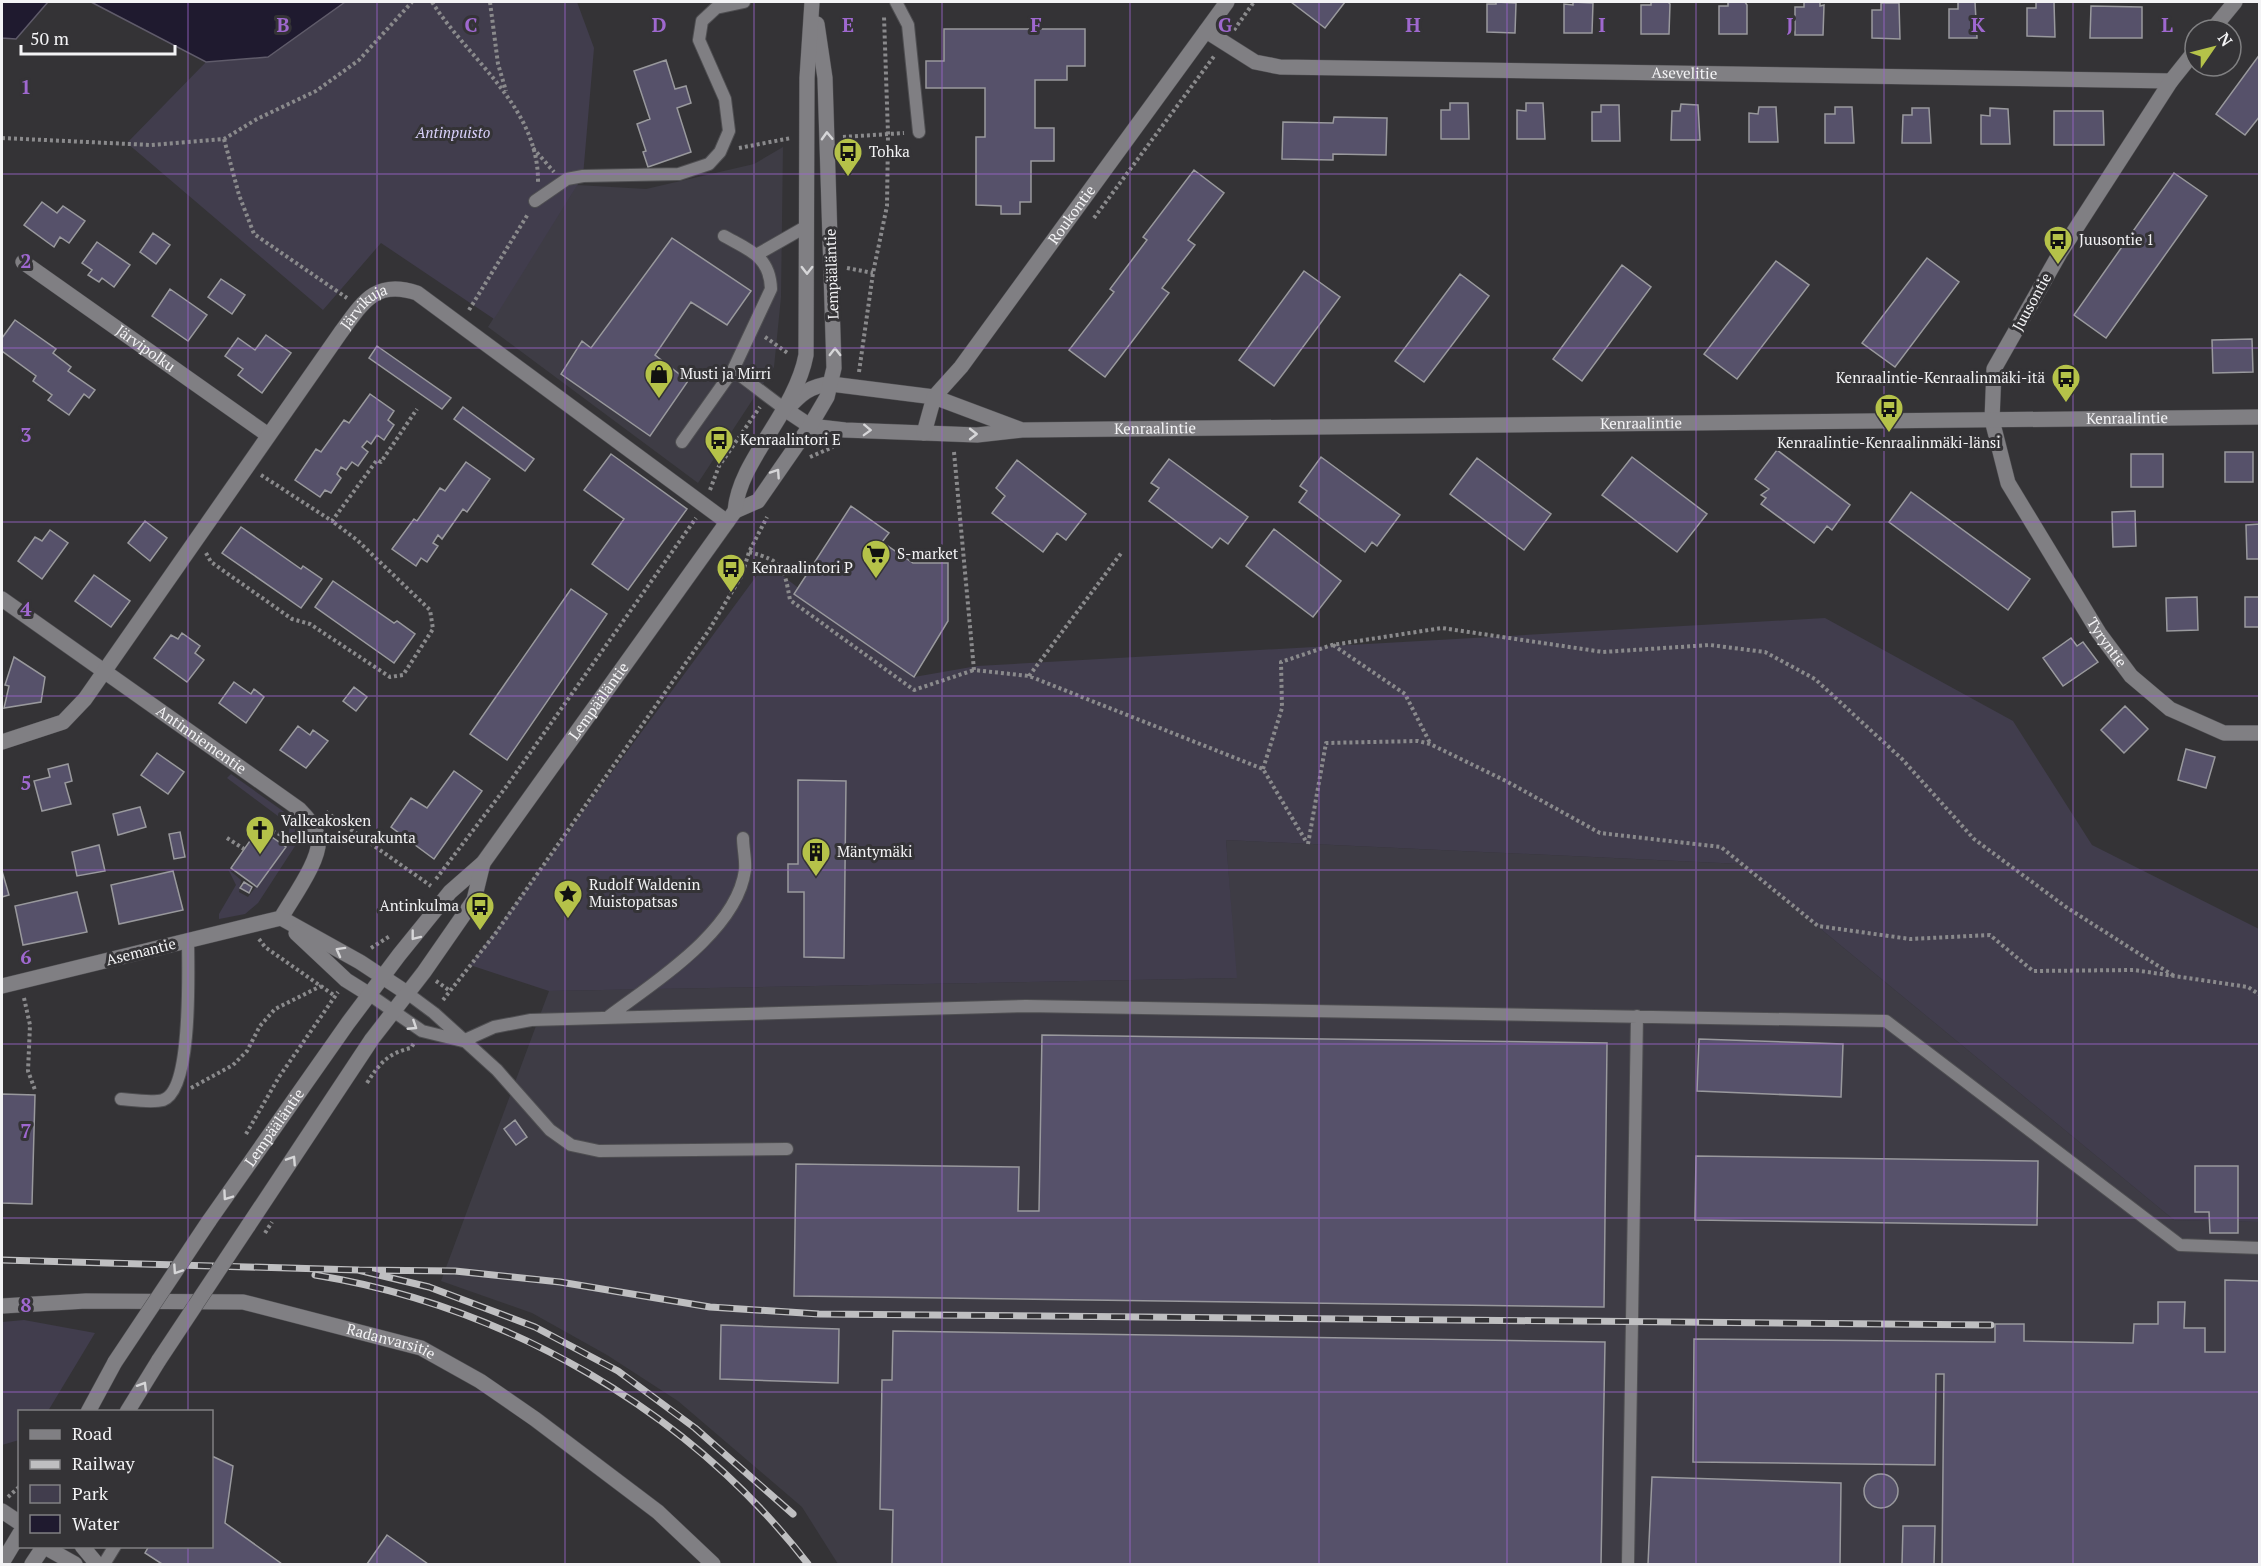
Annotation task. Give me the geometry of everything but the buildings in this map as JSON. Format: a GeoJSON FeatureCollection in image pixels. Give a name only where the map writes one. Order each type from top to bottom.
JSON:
{"type":"FeatureCollection","features":[{"type":"Feature","properties":{"kind":"street","name":"Lempääläntie"},"geometry":{"type":"LineString","coordinates":[[731,517],[758,501],[810,426],[831,384],[835,356],[825,78],[813,2]]}},
{"type":"Feature","properties":{"kind":"street","name":"Lempääläntie"},"geometry":{"type":"LineString","coordinates":[[89,1410],[116,1362],[209,1221],[348,1023],[450,892],[483,863],[731,517],[740,486],[786,410],[801,377],[806,355],[807,78],[813,2]]}},
{"type":"Feature","properties":{"kind":"street","name":"Roukontie"},"geometry":{"type":"LineString","coordinates":[[924,432],[934,397],[961,367],[1227,2]]}},
{"type":"Feature","properties":{"kind":"street"},"geometry":{"type":"LineString","coordinates":[[2222,18],[2235,2]]}},
{"type":"Feature","properties":{"kind":"street","name":"Asevelitie"},"geometry":{"type":"LineString","coordinates":[[1206,31],[1255,62],[1280,67],[2171,81]]}},
{"type":"Feature","properties":{"kind":"street","name":"Juusontie"},"geometry":{"type":"LineString","coordinates":[[2008,483],[1992,420],[1994,369],[2060,253],[2183,66]]}},
{"type":"Feature","properties":{"kind":"street","name":"Järvipolku"},"geometry":{"type":"LineString","coordinates":[[23,262],[268,435]]}},
{"type":"Feature","properties":{"kind":"street","name":"Järvikuja"},"geometry":{"type":"LineString","coordinates":[[2,742],[63,722],[85,699],[361,305],[373,294],[385,289],[401,288],[417,293],[704,506],[731,517]]}},
{"type":"Feature","properties":{"kind":"street","name":"Kenraalintie"},"geometry":{"type":"LineString","coordinates":[[1022,430],[934,397],[831,384],[809,389],[786,410],[810,426],[845,430],[977,435],[1022,430],[2259,417]]}},
{"type":"Feature","properties":{"kind":"street","name":"Tyryntie"},"geometry":{"type":"LineString","coordinates":[[2008,483],[2099,633],[2131,676],[2170,709],[2224,733],[2259,733]]}},
{"type":"Feature","properties":{"kind":"street","name":"Antinniementie"},"geometry":{"type":"LineString","coordinates":[[2,599],[299,809],[311,822],[318,838],[317,853],[281,918]]}},
{"type":"Feature","properties":{"kind":"street","name":"Lempääläntie"},"geometry":{"type":"LineString","coordinates":[[129,1410],[159,1359],[393,1012],[474,900],[483,863]]}},
{"type":"Feature","properties":{"kind":"street"},"geometry":{"type":"LineString","coordinates":[[281,918],[360,962],[407,993]]}},
{"type":"Feature","properties":{"kind":"street"},"geometry":{"type":"LineString","coordinates":[[281,918],[346,980],[370,995]]}},
{"type":"Feature","properties":{"kind":"street","name":"Asemantie"},"geometry":{"type":"LineString","coordinates":[[2,986],[281,918]]}},
{"type":"Feature","properties":{"kind":"street","name":"Radanvarsitie"},"geometry":{"type":"LineString","coordinates":[[2,1306],[86,1300],[243,1302],[421,1348],[480,1381],[535,1419],[658,1512],[712,1564]]}},
{"type":"Feature","properties":{"kind":"street"},"geometry":{"type":"LineString","coordinates":[[2,1511],[18,1522]]}},
{"type":"Feature","properties":{"kind":"street"},"geometry":{"type":"LineString","coordinates":[[2,1563],[18,1536]]}},
{"type":"Feature","properties":{"kind":"street"},"geometry":{"type":"LineString","coordinates":[[32,1564],[42,1548]]}},
{"type":"Feature","properties":{"kind":"street"},"geometry":{"type":"LineString","coordinates":[[45,1548],[75,1564]]}},
{"type":"Feature","properties":{"kind":"street"},"geometry":{"type":"LineString","coordinates":[[84,1548],[97,1564]]}},
{"type":"Feature","properties":{"kind":"lane"},"geometry":{"type":"LineString","coordinates":[[536,201],[567,179],[584,176],[679,174],[709,164],[720,152],[729,131],[725,99],[699,40],[702,21],[716,9],[744,2]]}},
{"type":"Feature","properties":{"kind":"lane"},"geometry":{"type":"LineString","coordinates":[[896,2],[908,25],[919,132]]}},
{"type":"Feature","properties":{"kind":"lane"},"geometry":{"type":"LineString","coordinates":[[758,254],[807,225]]}},
{"type":"Feature","properties":{"kind":"lane"},"geometry":{"type":"LineString","coordinates":[[682,442],[733,370],[771,289],[770,274],[758,254],[724,236]]}},
{"type":"Feature","properties":{"kind":"lane"},"geometry":{"type":"LineString","coordinates":[[733,370],[786,410]]}},
{"type":"Feature","properties":{"kind":"lane"},"geometry":{"type":"LineString","coordinates":[[608,1017],[694,953],[733,904],[745,871],[742,838]]}},
{"type":"Feature","properties":{"kind":"lane"},"geometry":{"type":"LineString","coordinates":[[121,1100],[163,1100],[174,1091],[180,1075],[188,1011],[188,940]]}},
{"type":"Feature","properties":{"kind":"lane"},"geometry":{"type":"LineString","coordinates":[[407,993],[434,1013],[497,1070],[550,1130],[571,1145],[599,1151],[786,1149]]}},
{"type":"Feature","properties":{"kind":"lane"},"geometry":{"type":"LineString","coordinates":[[370,995],[422,1031],[463,1041],[494,1027],[531,1020],[1026,1006],[1886,1021],[2180,1245],[2259,1248]]}},
{"type":"Feature","properties":{"kind":"lane"},"geometry":{"type":"LineString","coordinates":[[1628,1564],[1637,1016]]}},
{"type":"Feature","properties":{"kind":"lane"},"geometry":{"type":"LineString","coordinates":[[104,1564],[114,1548]]}},
{"type":"Feature","properties":{"kind":"path"},"geometry":{"type":"LineString","coordinates":[[2,138],[151,145],[224,139],[258,119],[316,91],[359,60],[412,2]]}},
{"type":"Feature","properties":{"kind":"path"},"geometry":{"type":"LineString","coordinates":[[432,2],[507,95]]}},
{"type":"Feature","properties":{"kind":"path"},"geometry":{"type":"LineString","coordinates":[[459,325],[487,285],[536,201],[538,167],[532,146],[507,95],[498,64],[490,2]]}},
{"type":"Feature","properties":{"kind":"path"},"geometry":{"type":"LineString","coordinates":[[1089,224],[1254,2]]}},
{"type":"Feature","properties":{"kind":"path"},"geometry":{"type":"LineString","coordinates":[[855,388],[873,273],[887,206],[888,134],[884,13]]}},
{"type":"Feature","properties":{"kind":"path"},"geometry":{"type":"LineString","coordinates":[[827,137],[919,132]]}},
{"type":"Feature","properties":{"kind":"path"},"geometry":{"type":"LineString","coordinates":[[720,152],[795,137],[795,148]]}},
{"type":"Feature","properties":{"kind":"path"},"geometry":{"type":"LineString","coordinates":[[224,139],[239,195],[254,234],[331,289],[361,305]]}},
{"type":"Feature","properties":{"kind":"path"},"geometry":{"type":"LineString","coordinates":[[532,146],[551,170],[567,179]]}},
{"type":"Feature","properties":{"kind":"path"},"geometry":{"type":"LineString","coordinates":[[844,267],[873,273]]}},
{"type":"Feature","properties":{"kind":"path"},"geometry":{"type":"LineString","coordinates":[[753,328],[787,354]]}},
{"type":"Feature","properties":{"kind":"path"},"geometry":{"type":"LineString","coordinates":[[784,363],[789,344]]}},
{"type":"Feature","properties":{"kind":"path"},"geometry":{"type":"LineString","coordinates":[[424,894],[506,787],[704,506],[719,466],[768,397]]}},
{"type":"Feature","properties":{"kind":"path"},"geometry":{"type":"LineString","coordinates":[[332,521],[377,460],[381,462],[417,409]]}},
{"type":"Feature","properties":{"kind":"path"},"geometry":{"type":"LineString","coordinates":[[808,458],[843,443],[845,430]]}},
{"type":"Feature","properties":{"kind":"path"},"geometry":{"type":"LineString","coordinates":[[954,444],[974,670]]}},
{"type":"Feature","properties":{"kind":"path"},"geometry":{"type":"LineString","coordinates":[[196,539],[212,562],[292,619],[310,624],[390,677],[403,675],[433,629],[430,610],[357,540],[247,465]]}},
{"type":"Feature","properties":{"kind":"path"},"geometry":{"type":"LineString","coordinates":[[434,1013],[501,925],[709,630],[742,575],[749,552],[771,511]]}},
{"type":"Feature","properties":{"kind":"path"},"geometry":{"type":"LineString","coordinates":[[749,552],[775,560],[784,571],[790,600],[914,690],[974,670],[1029,676],[1263,769],[1308,844],[1326,743],[1408,741],[1430,744],[1506,781],[1600,833],[1721,847],[1818,926],[1910,939],[1990,935],[2033,970],[2134,970],[2248,987],[2259,995]]}},
{"type":"Feature","properties":{"kind":"path"},"geometry":{"type":"LineString","coordinates":[[1029,676],[1122,552]]}},
{"type":"Feature","properties":{"kind":"path"},"geometry":{"type":"LineString","coordinates":[[1263,769],[1282,708],[1281,662],[1332,645],[1442,628],[1603,652],[1710,645],[1766,652],[1815,679],[1902,759],[1974,839],[2066,907],[2174,976]]}},
{"type":"Feature","properties":{"kind":"path"},"geometry":{"type":"LineString","coordinates":[[1332,645],[1405,694],[1430,744]]}},
{"type":"Feature","properties":{"kind":"path"},"geometry":{"type":"LineString","coordinates":[[261,828],[263,824],[272,832],[300,842]]}},
{"type":"Feature","properties":{"kind":"path"},"geometry":{"type":"LineString","coordinates":[[227,838],[244,849]]}},
{"type":"Feature","properties":{"kind":"path"},"geometry":{"type":"LineString","coordinates":[[249,926],[265,947],[335,996]]}},
{"type":"Feature","properties":{"kind":"path"},"geometry":{"type":"LineString","coordinates":[[360,962],[371,947],[382,943],[398,929]]}},
{"type":"Feature","properties":{"kind":"path"},"geometry":{"type":"LineString","coordinates":[[243,1138],[279,1077],[346,980]]}},
{"type":"Feature","properties":{"kind":"path"},"geometry":{"type":"LineString","coordinates":[[21,982],[30,1025],[28,1071],[35,1090]]}},
{"type":"Feature","properties":{"kind":"path"},"geometry":{"type":"LineString","coordinates":[[174,1091],[196,1088],[233,1065],[247,1051],[260,1026],[275,1009],[321,986]]}},
{"type":"Feature","properties":{"kind":"path"},"geometry":{"type":"LineString","coordinates":[[361,1091],[380,1063],[394,1051],[411,1048],[422,1031]]}},
{"type":"Feature","properties":{"kind":"path"},"geometry":{"type":"LineString","coordinates":[[272,1222],[278,1213]]}},
{"type":"Feature","properties":{"kind":"shaded area"},"geometry":{"type":"Polygon","coordinates":[[[783,147],[781,297],[774,367],[698,483],[488,327],[577,185],[646,189],[754,164],[783,147]]]}},
{"type":"Feature","properties":{"kind":"shaded area"},"geometry":{"type":"Polygon","coordinates":[[[1226,840],[1742,864],[2174,1220],[2259,1222],[2259,1564],[838,1564],[802,1507],[678,1401],[607,1355],[532,1313],[441,1281],[549,991],[1236,978],[1226,840]]]}},
{"type":"Feature","properties":{"kind":"green space","name":"Antinpuisto"},"geometry":{"type":"Polygon","coordinates":[[[345,2],[577,2],[594,48],[583,176],[494,319],[381,243],[323,310],[127,143],[206,62],[269,57],[345,2]]]}},
{"type":"Feature","properties":{"kind":"green space"},"geometry":{"type":"Polygon","coordinates":[[[766,563],[914,677],[977,666],[1825,618],[2013,721],[2092,845],[2259,929],[2259,1222],[2174,1220],[1742,864],[1226,840],[1237,978],[549,991],[470,965],[766,563]]]}},
{"type":"Feature","properties":{"kind":"green space"},"geometry":{"type":"Polygon","coordinates":[[[231,774],[297,821],[299,828],[297,843],[258,903],[245,914],[219,919],[219,914],[236,885],[228,869],[241,880],[239,892],[248,897],[286,847],[290,825],[227,778],[231,774]]]}},
{"type":"Feature","properties":{"kind":"green space"},"geometry":{"type":"Polygon","coordinates":[[[24,1320],[95,1333],[49,1410],[18,1410],[18,1440],[2,1445],[2,1322],[24,1320]]]}},
{"type":"Feature","properties":{"kind":"water"},"geometry":{"type":"Polygon","coordinates":[[[2,2],[48,2],[16,39],[2,38],[2,2]]]}},
{"type":"Feature","properties":{"kind":"water"},"geometry":{"type":"Polygon","coordinates":[[[91,2],[345,2],[268,57],[206,62],[91,2]]]}},
{"type":"Feature","properties":{"kind":"railway"},"geometry":{"type":"LineString","coordinates":[[2,1260],[358,1270],[429,1287],[535,1327],[618,1371],[695,1428],[793,1514]]}},
{"type":"Feature","properties":{"kind":"railway"},"geometry":{"type":"LineString","coordinates":[[358,1270],[455,1271],[560,1282],[710,1307],[819,1314],[1991,1325]]}},
{"type":"Feature","properties":{"kind":"railway"},"geometry":{"type":"LineString","coordinates":[[315,1275],[386,1290],[456,1312],[524,1339],[588,1373],[650,1413],[708,1458],[760,1509],[808,1564]]}},
{"type":"Feature","properties":{"kind":"place","name":"Tohka"},"geometry":{"type":"Point","coordinates":[848,178]}},
{"type":"Feature","properties":{"kind":"place","name":"Juusontie 1"},"geometry":{"type":"Point","coordinates":[2058,266]}},
{"type":"Feature","properties":{"kind":"place","name":"Musti ja Mirri"},"geometry":{"type":"Point","coordinates":[659,400]}},
{"type":"Feature","properties":{"kind":"place","name":"Kenraalintie-Kenraalinmäki-itä"},"geometry":{"type":"Point","coordinates":[2066,404]}},
{"type":"Feature","properties":{"kind":"place","name":"Kenraalintie-Kenraalinmäki-länsi"},"geometry":{"type":"Point","coordinates":[1889,434]}},
{"type":"Feature","properties":{"kind":"place","name":"Kenraalintori E"},"geometry":{"type":"Point","coordinates":[719,466]}},
{"type":"Feature","properties":{"kind":"place","name":"S-market"},"geometry":{"type":"Point","coordinates":[876,580]}},
{"type":"Feature","properties":{"kind":"place","name":"Kenraalintori P"},"geometry":{"type":"Point","coordinates":[731,594]}},
{"type":"Feature","properties":{"kind":"place","name":"Valkeakosken helluntaiseurakunta"},"geometry":{"type":"Point","coordinates":[260,856]}},
{"type":"Feature","properties":{"kind":"place","name":"Mäntymäki"},"geometry":{"type":"Point","coordinates":[816,878]}},
{"type":"Feature","properties":{"kind":"place","name":"Rudolf Waldenin Muistopatsas"},"geometry":{"type":"Point","coordinates":[568,920]}},
{"type":"Feature","properties":{"kind":"place","name":"Antinkulma"},"geometry":{"type":"Point","coordinates":[480,932]}}]}
